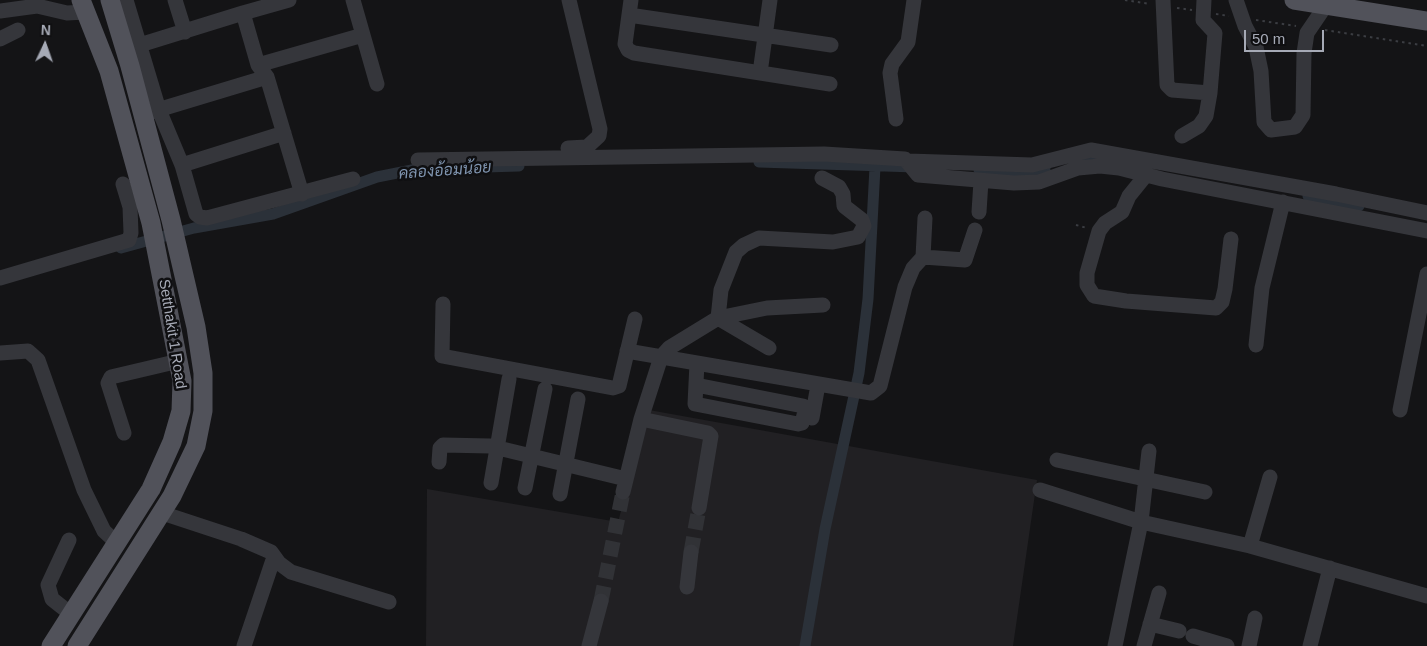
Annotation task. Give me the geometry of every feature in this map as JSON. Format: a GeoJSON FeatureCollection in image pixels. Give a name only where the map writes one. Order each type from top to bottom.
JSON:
{"type":"FeatureCollection","features":[{"type":"Feature","properties":{"kind":"main road","name":"Setthakit 1 Road"},"geometry":{"type":"LineString","coordinates":[[77,646],[172,496],[196,446],[203,412],[203,373],[196,327],[171,220],[151,112],[132,47],[110,0]]}},
{"type":"Feature","properties":{"kind":"main road"},"geometry":{"type":"LineString","coordinates":[[1294,0],[1427,21]]}},
{"type":"Feature","properties":{"kind":"main road","name":"Setthakit 1 Road"},"geometry":{"type":"LineString","coordinates":[[51,646],[151,489],[172,442],[181,411],[182,381],[157,246],[109,71],[83,6]]}},
{"type":"Feature","properties":{"kind":"street"},"geometry":{"type":"LineString","coordinates":[[126,0],[132,47],[289,0]]}},
{"type":"Feature","properties":{"kind":"street"},"geometry":{"type":"LineString","coordinates":[[175,0],[184,32]]}},
{"type":"Feature","properties":{"kind":"street"},"geometry":{"type":"LineString","coordinates":[[353,0],[377,84]]}},
{"type":"Feature","properties":{"kind":"street"},"geometry":{"type":"LineString","coordinates":[[459,150],[587,147],[599,136],[597,115],[569,0]]}},
{"type":"Feature","properties":{"kind":"street"},"geometry":{"type":"LineString","coordinates":[[760,73],[770,0]]}},
{"type":"Feature","properties":{"kind":"street"},"geometry":{"type":"LineString","coordinates":[[896,119],[890,73],[892,64],[908,42],[914,0]]}},
{"type":"Feature","properties":{"kind":"street"},"geometry":{"type":"LineString","coordinates":[[1236,0],[1242,18],[1256,47],[1261,71],[1264,122],[1271,130],[1295,128],[1303,115],[1304,53],[1307,33],[1326,5]]}},
{"type":"Feature","properties":{"kind":"street"},"geometry":{"type":"LineString","coordinates":[[1163,3],[1167,85],[1172,90],[1210,93]]}},
{"type":"Feature","properties":{"kind":"street"},"geometry":{"type":"LineString","coordinates":[[0,11],[37,6],[67,13],[83,6]]}},
{"type":"Feature","properties":{"kind":"street"},"geometry":{"type":"LineString","coordinates":[[1182,136],[1199,126],[1206,116],[1210,93],[1215,33],[1203,20],[1204,6]]}},
{"type":"Feature","properties":{"kind":"street"},"geometry":{"type":"LineString","coordinates":[[830,84],[634,54],[628,50],[626,44],[630,7],[765,35],[831,45]]}},
{"type":"Feature","properties":{"kind":"street"},"geometry":{"type":"LineString","coordinates":[[243,13],[258,65],[267,77],[302,194]]}},
{"type":"Feature","properties":{"kind":"street"},"geometry":{"type":"LineString","coordinates":[[0,39],[18,30]]}},
{"type":"Feature","properties":{"kind":"street"},"geometry":{"type":"LineString","coordinates":[[258,65],[363,35]]}},
{"type":"Feature","properties":{"kind":"street"},"geometry":{"type":"LineString","coordinates":[[267,77],[151,112],[182,165],[196,214],[207,218],[353,180]]}},
{"type":"Feature","properties":{"kind":"street"},"geometry":{"type":"LineString","coordinates":[[182,165],[284,134]]}},
{"type":"Feature","properties":{"kind":"street"},"geometry":{"type":"LineString","coordinates":[[910,166],[1032,165],[1091,150],[1427,213]]}},
{"type":"Feature","properties":{"kind":"street"},"geometry":{"type":"LineString","coordinates":[[418,160],[824,154],[910,166],[981,181],[1039,182],[1086,166],[1119,168],[1427,231]]}},
{"type":"Feature","properties":{"kind":"street"},"geometry":{"type":"LineString","coordinates":[[1146,175],[1129,196],[1122,212],[1105,223],[1099,231],[1087,273],[1087,285],[1094,296],[1126,301],[1216,308],[1222,302],[1225,289],[1231,239]]}},
{"type":"Feature","properties":{"kind":"street"},"geometry":{"type":"LineString","coordinates":[[718,318],[721,290],[729,266],[736,252],[744,245],[759,238],[833,242],[858,237],[864,226],[862,220],[844,206],[843,194],[839,188],[822,178]]}},
{"type":"Feature","properties":{"kind":"street"},"geometry":{"type":"LineString","coordinates":[[978,212],[981,181]]}},
{"type":"Feature","properties":{"kind":"street"},"geometry":{"type":"LineString","coordinates":[[0,278],[129,240],[132,233],[130,207],[123,184]]}},
{"type":"Feature","properties":{"kind":"street"},"geometry":{"type":"LineString","coordinates":[[1256,346],[1262,288],[1283,202]]}},
{"type":"Feature","properties":{"kind":"street"},"geometry":{"type":"LineString","coordinates":[[627,351],[871,393],[880,386],[909,274],[923,257],[925,218]]}},
{"type":"Feature","properties":{"kind":"street"},"geometry":{"type":"LineString","coordinates":[[923,257],[965,260],[975,230]]}},
{"type":"Feature","properties":{"kind":"street"},"geometry":{"type":"LineString","coordinates":[[1400,410],[1427,274]]}},
{"type":"Feature","properties":{"kind":"street"},"geometry":{"type":"LineString","coordinates":[[443,304],[442,356],[613,388],[619,386],[635,319]]}},
{"type":"Feature","properties":{"kind":"street"},"geometry":{"type":"LineString","coordinates":[[439,462],[440,448],[443,445],[497,448],[566,465],[625,485],[641,419],[661,357],[669,348],[718,318],[767,308],[824,305]]}},
{"type":"Feature","properties":{"kind":"street"},"geometry":{"type":"LineString","coordinates":[[718,318],[769,348]]}},
{"type":"Feature","properties":{"kind":"street"},"geometry":{"type":"LineString","coordinates":[[0,353],[28,351],[38,360],[84,490],[104,531],[117,543]]}},
{"type":"Feature","properties":{"kind":"street"},"geometry":{"type":"LineString","coordinates":[[124,433],[108,383],[111,377],[179,361]]}},
{"type":"Feature","properties":{"kind":"street"},"geometry":{"type":"LineString","coordinates":[[696,385],[803,406],[805,411],[802,423],[798,424],[695,404],[697,363]]}},
{"type":"Feature","properties":{"kind":"street"},"geometry":{"type":"LineString","coordinates":[[491,483],[509,379]]}},
{"type":"Feature","properties":{"kind":"street"},"geometry":{"type":"LineString","coordinates":[[812,418],[818,385]]}},
{"type":"Feature","properties":{"kind":"street"},"geometry":{"type":"LineString","coordinates":[[525,488],[545,389]]}},
{"type":"Feature","properties":{"kind":"street"},"geometry":{"type":"LineString","coordinates":[[560,494],[578,399]]}},
{"type":"Feature","properties":{"kind":"street"},"geometry":{"type":"LineString","coordinates":[[641,419],[708,433],[710,436],[699,508]]}},
{"type":"Feature","properties":{"kind":"street"},"geometry":{"type":"LineString","coordinates":[[1115,646],[1141,522],[1149,451]]}},
{"type":"Feature","properties":{"kind":"street"},"geometry":{"type":"LineString","coordinates":[[1057,460],[1205,492]]}},
{"type":"Feature","properties":{"kind":"street"},"geometry":{"type":"LineString","coordinates":[[1250,546],[1270,477]]}},
{"type":"Feature","properties":{"kind":"street"},"geometry":{"type":"LineString","coordinates":[[1040,490],[1141,522],[1250,546],[1427,596]]}},
{"type":"Feature","properties":{"kind":"street"},"geometry":{"type":"LineString","coordinates":[[162,513],[241,539],[270,552],[279,564],[291,572],[389,602]]}},
{"type":"Feature","properties":{"kind":"street"},"geometry":{"type":"LineString","coordinates":[[69,540],[48,585],[52,599],[71,614]]}},
{"type":"Feature","properties":{"kind":"street"},"geometry":{"type":"LineString","coordinates":[[687,587],[691,552]]}},
{"type":"Feature","properties":{"kind":"street"},"geometry":{"type":"LineString","coordinates":[[244,646],[274,557]]}},
{"type":"Feature","properties":{"kind":"street"},"geometry":{"type":"LineString","coordinates":[[1310,646],[1330,568]]}},
{"type":"Feature","properties":{"kind":"street"},"geometry":{"type":"LineString","coordinates":[[1144,646],[1159,593]]}},
{"type":"Feature","properties":{"kind":"street"},"geometry":{"type":"LineString","coordinates":[[589,646],[601,601]]}},
{"type":"Feature","properties":{"kind":"street"},"geometry":{"type":"LineString","coordinates":[[1248,646],[1255,618]]}},
{"type":"Feature","properties":{"kind":"street"},"geometry":{"type":"LineString","coordinates":[[1150,624],[1226,646]]}},
{"type":"Feature","properties":{"kind":"path"},"geometry":{"type":"LineString","coordinates":[[1125,0],[1204,6],[1242,18],[1427,46]]}},
{"type":"Feature","properties":{"kind":"shaded area"},"geometry":{"type":"Polygon","coordinates":[[[649,410],[1037,480],[1013,646],[426,646],[427,489],[618,522],[649,410]]]}},
{"type":"Feature","properties":{"kind":"waterway"},"geometry":{"type":"LineString","coordinates":[[1075,161],[1086,158],[1111,159]]}},
{"type":"Feature","properties":{"kind":"waterway","name":"คลองอ้อมน้อย"},"geometry":{"type":"LineString","coordinates":[[759,162],[916,167]]}},
{"type":"Feature","properties":{"kind":"waterway","name":"คลองอ้อมน้อย"},"geometry":{"type":"LineString","coordinates":[[121,248],[194,228],[273,214],[377,177],[417,169],[519,166]]}},
{"type":"Feature","properties":{"kind":"waterway"},"geometry":{"type":"LineString","coordinates":[[805,646],[825,529],[859,373],[868,299],[875,167]]}},
{"type":"Feature","properties":{"kind":"waterway"},"geometry":{"type":"LineString","coordinates":[[979,170],[1026,174],[1045,169]]}},
{"type":"Feature","properties":{"kind":"waterway"},"geometry":{"type":"LineString","coordinates":[[1308,196],[1359,206]]}},
{"type":"Feature","properties":{"kind":"tunnel"},"geometry":{"type":"LineString","coordinates":[[601,601],[623,492]]}},
{"type":"Feature","properties":{"kind":"tunnel"},"geometry":{"type":"LineString","coordinates":[[691,552],[699,508]]}}]}
